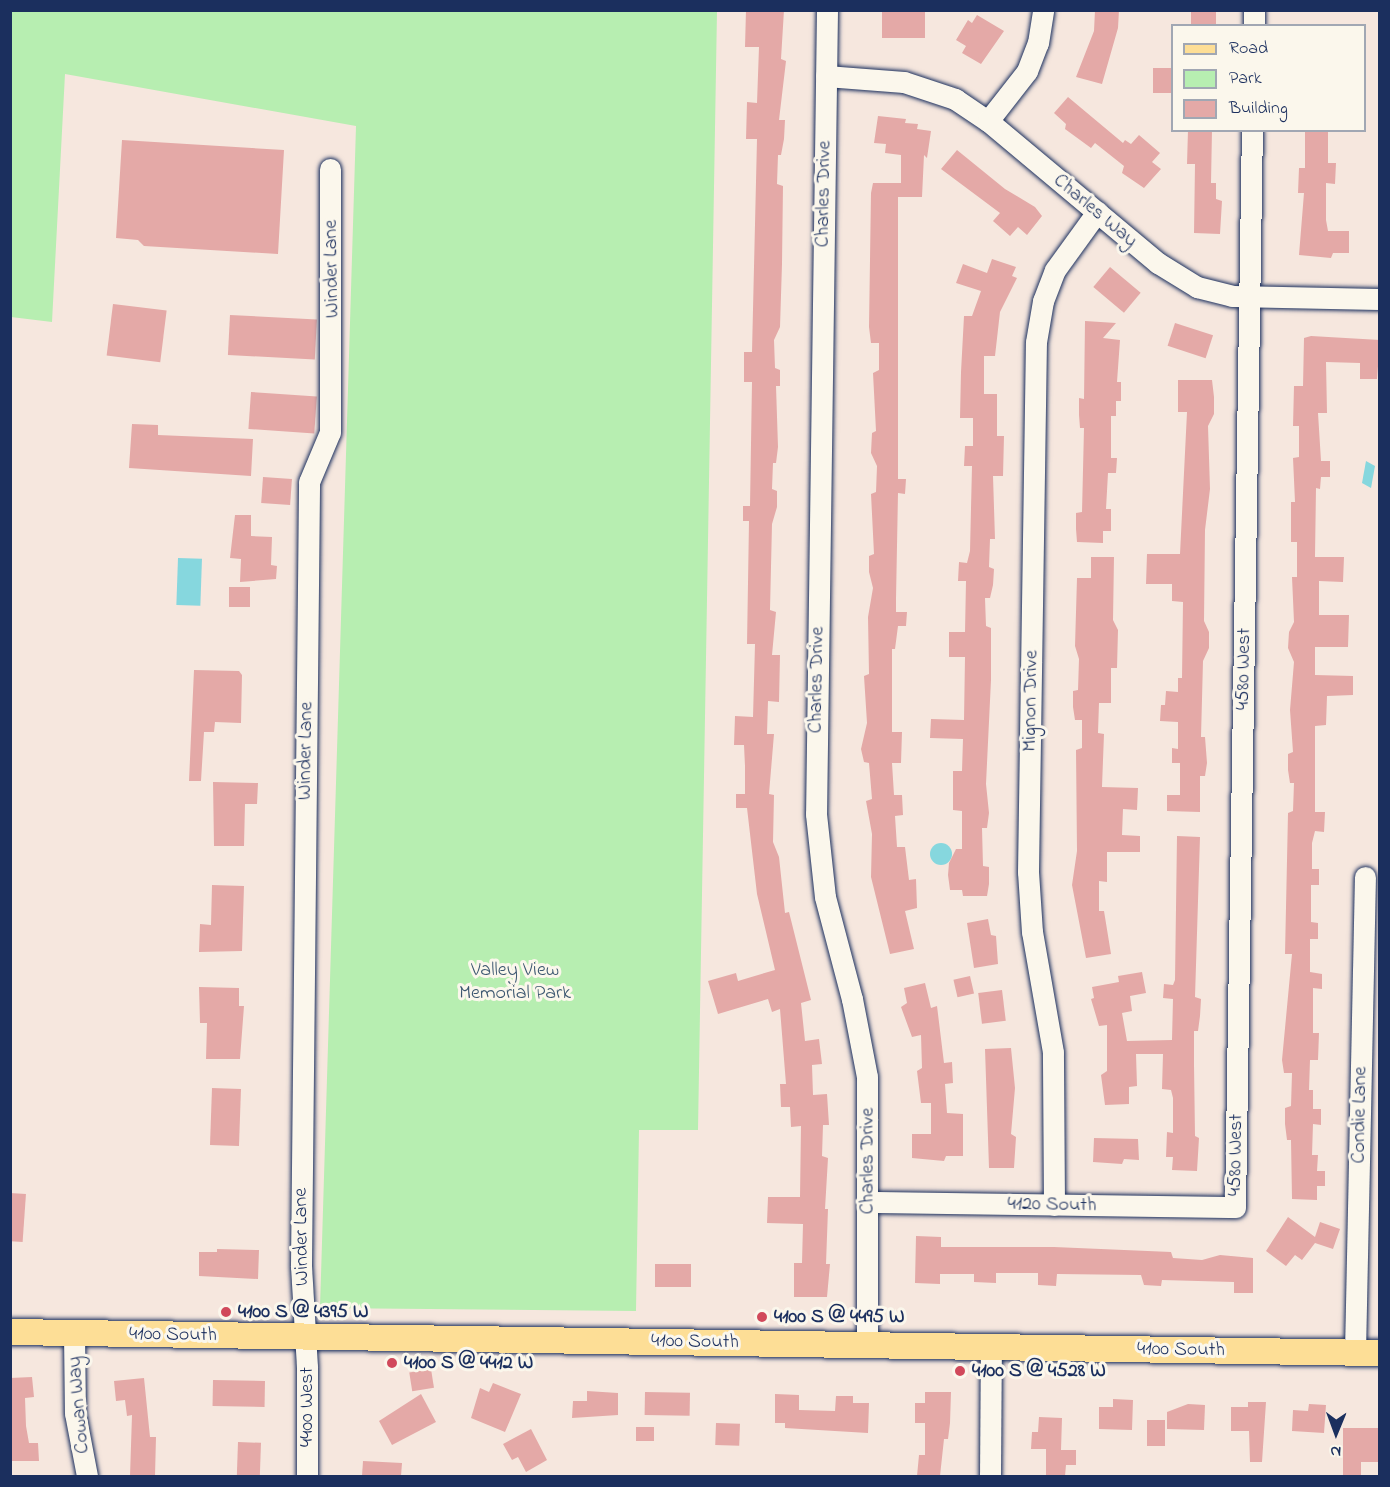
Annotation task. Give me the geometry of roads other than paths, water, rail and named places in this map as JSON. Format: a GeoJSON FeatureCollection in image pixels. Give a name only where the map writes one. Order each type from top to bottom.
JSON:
{"type":"FeatureCollection","features":[{"type":"Feature","properties":{"kind":"main road","name":"4100 South"},"geometry":{"type":"LineString","coordinates":[[10,1332],[1367,1352]]}},
{"type":"Feature","properties":{"kind":"street","name":"Charles Drive"},"geometry":{"type":"LineString","coordinates":[[827,10],[816,814],[825,897],[852,999],[867,1077],[869,1202],[867,1345]]}},
{"type":"Feature","properties":{"kind":"street"},"geometry":{"type":"LineString","coordinates":[[988,122],[1027,71],[1038,43],[1043,10]]}},
{"type":"Feature","properties":{"kind":"street","name":"Charles Way"},"geometry":{"type":"LineString","coordinates":[[826,76],[885,79],[923,86],[955,99],[988,122],[1182,280],[1213,293],[1249,297],[1380,299]]}},
{"type":"Feature","properties":{"kind":"street","name":"4580 West"},"geometry":{"type":"LineString","coordinates":[[1235,1207],[1252,132]]}},
{"type":"Feature","properties":{"kind":"street","name":"Winder Lane"},"geometry":{"type":"LineString","coordinates":[[306,1337],[301,1214],[309,482],[330,432],[330,169]]}},
{"type":"Feature","properties":{"kind":"street","name":"Mignon Drive"},"geometry":{"type":"LineString","coordinates":[[1054,1205],[1053,1052],[1032,932],[1028,872],[1036,342],[1043,301],[1055,270],[1097,212]]}},
{"type":"Feature","properties":{"kind":"street","name":"Condie Lane"},"geometry":{"type":"LineString","coordinates":[[1365,877],[1367,1352]]}},
{"type":"Feature","properties":{"kind":"street","name":"4120 South"},"geometry":{"type":"LineString","coordinates":[[869,1202],[1235,1207]]}},
{"type":"Feature","properties":{"kind":"street","name":"Cowan Way"},"geometry":{"type":"LineString","coordinates":[[74,1333],[75,1413],[87,1476]]}},
{"type":"Feature","properties":{"kind":"street","name":"4400 West"},"geometry":{"type":"LineString","coordinates":[[306,1337],[307,1476]]}},
{"type":"Feature","properties":{"kind":"street"},"geometry":{"type":"LineString","coordinates":[[990,1476],[991,1347]]}},
{"type":"Feature","properties":{"kind":"water"},"geometry":{"type":"Polygon","coordinates":[[[1366,461],[1375,466],[1371,488],[1362,483],[1366,461]]]}},
{"type":"Feature","properties":{"kind":"water"},"geometry":{"type":"Polygon","coordinates":[[[178,558],[202,559],[200,606],[176,605],[178,558]]]}},
{"type":"Feature","properties":{"kind":"water"},"geometry":{"type":"Polygon","coordinates":[[[941,843],[949,846],[952,854],[949,862],[941,865],[933,862],[930,854],[933,846],[941,843]]]}},
{"type":"Feature","properties":{"kind":"place","name":"4100 S @ 4395 W"},"geometry":{"type":"Point","coordinates":[226,1312]}},
{"type":"Feature","properties":{"kind":"place","name":"4100 S @ 4495 W"},"geometry":{"type":"Point","coordinates":[762,1317]}},
{"type":"Feature","properties":{"kind":"place","name":"4100 S @ 4412 W"},"geometry":{"type":"Point","coordinates":[392,1363]}},
{"type":"Feature","properties":{"kind":"place","name":"4100 S @ 4528 W"},"geometry":{"type":"Point","coordinates":[960,1371]}},
{"type":"Feature","properties":{"kind":"park label","name":"Valley View Memorial Park"},"geometry":{"type":"Point","coordinates":[515,982]}}]}
